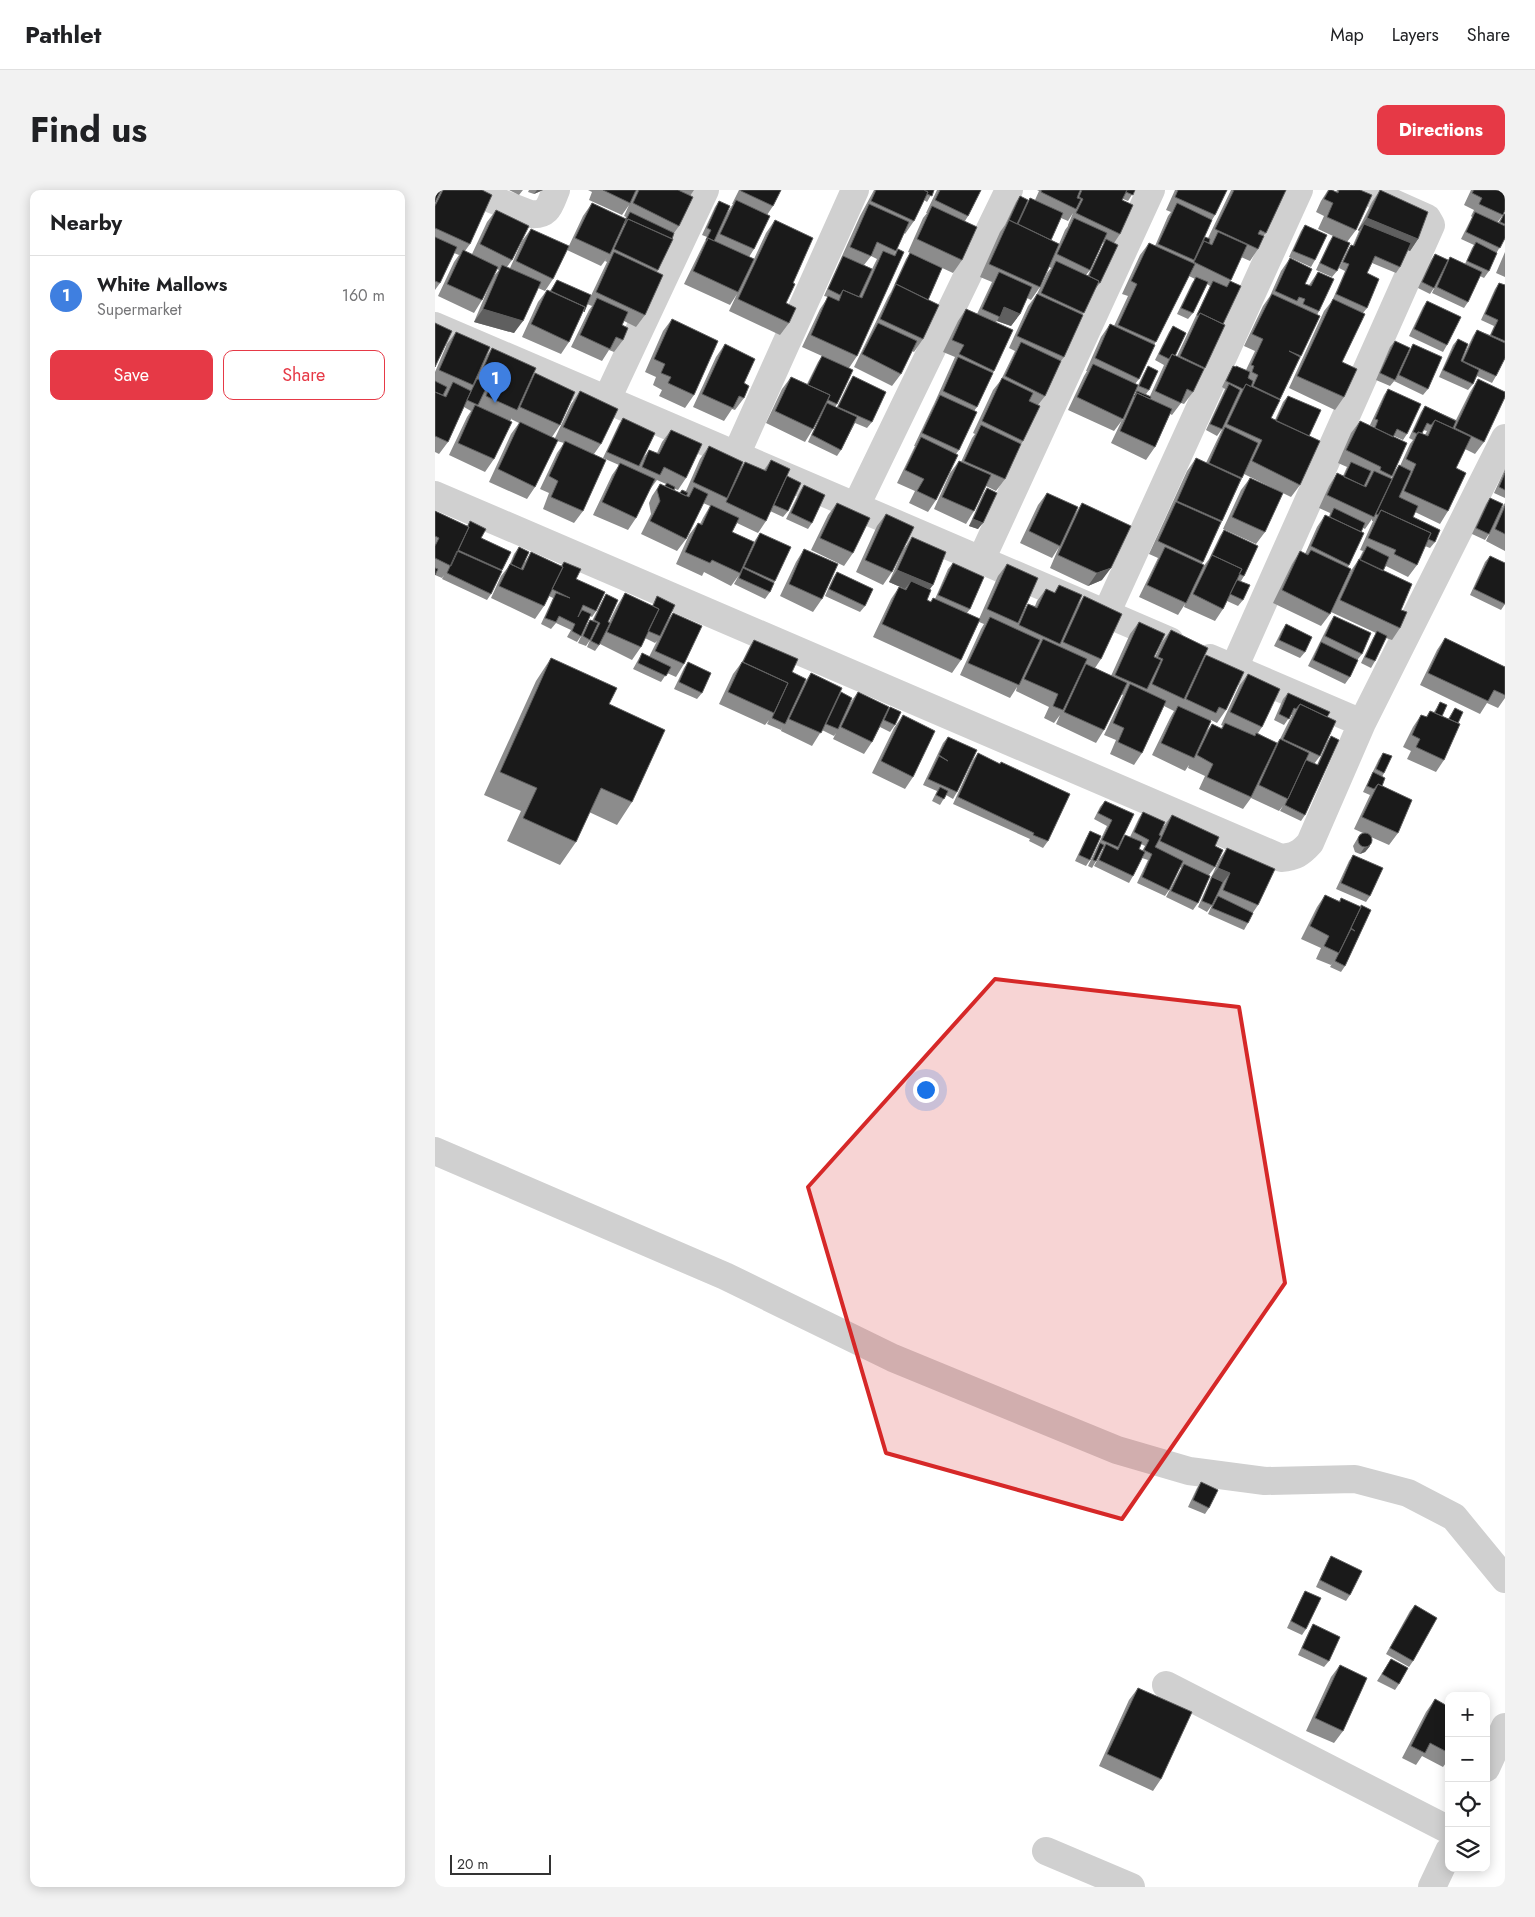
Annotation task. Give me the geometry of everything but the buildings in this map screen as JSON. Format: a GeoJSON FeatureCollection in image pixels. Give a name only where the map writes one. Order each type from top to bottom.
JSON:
{"type":"FeatureCollection","features":[{"type":"Feature","properties":{"kind":"street"},"geometry":{"type":"LineString","coordinates":[[468,190],[537,215],[544,213],[548,208],[556,190]]}},
{"type":"Feature","properties":{"kind":"street"},"geometry":{"type":"LineString","coordinates":[[607,399],[705,190]]}},
{"type":"Feature","properties":{"kind":"street"},"geometry":{"type":"LineString","coordinates":[[736,455],[855,190]]}},
{"type":"Feature","properties":{"kind":"street"},"geometry":{"type":"LineString","coordinates":[[856,506],[1009,190]]}},
{"type":"Feature","properties":{"kind":"street"},"geometry":{"type":"LineString","coordinates":[[981,560],[1151,190]]}},
{"type":"Feature","properties":{"kind":"street"},"geometry":{"type":"LineString","coordinates":[[1106,614],[1299,190]]}},
{"type":"Feature","properties":{"kind":"street"},"geometry":{"type":"LineString","coordinates":[[1234,668],[1431,225],[1427,218],[1364,190]]}},
{"type":"Feature","properties":{"kind":"street"},"geometry":{"type":"LineString","coordinates":[[435,326],[1362,723]]}},
{"type":"Feature","properties":{"kind":"street"},"geometry":{"type":"LineString","coordinates":[[435,495],[1281,858],[1293,858],[1310,843],[1362,723],[1505,438]]}},
{"type":"Feature","properties":{"kind":"street"},"geometry":{"type":"LineString","coordinates":[[435,1151],[725,1276],[893,1358],[1117,1450],[1189,1471],[1265,1481],[1355,1479],[1408,1493],[1454,1517],[1505,1579]]}},
{"type":"Feature","properties":{"kind":"street"},"geometry":{"type":"LineString","coordinates":[[1166,1685],[1445,1828]]}},
{"type":"Feature","properties":{"kind":"street"},"geometry":{"type":"LineString","coordinates":[[1490,1759],[1505,1727]]}},
{"type":"Feature","properties":{"kind":"street"},"geometry":{"type":"LineString","coordinates":[[1046,1851],[1131,1887]]}},
{"type":"Feature","properties":{"kind":"street"},"geometry":{"type":"LineString","coordinates":[[1432,1887],[1445,1859]]}},
{"type":"Feature","properties":{"kind":"highlighted area"},"geometry":{"type":"Polygon","coordinates":[[[995,979],[1239,1007],[1285,1283],[1122,1519],[886,1453],[808,1187],[995,979]]]}},
{"type":"Feature","properties":{"kind":"place","name":"White Mallows"},"geometry":{"type":"Point","coordinates":[495,403]}}]}
